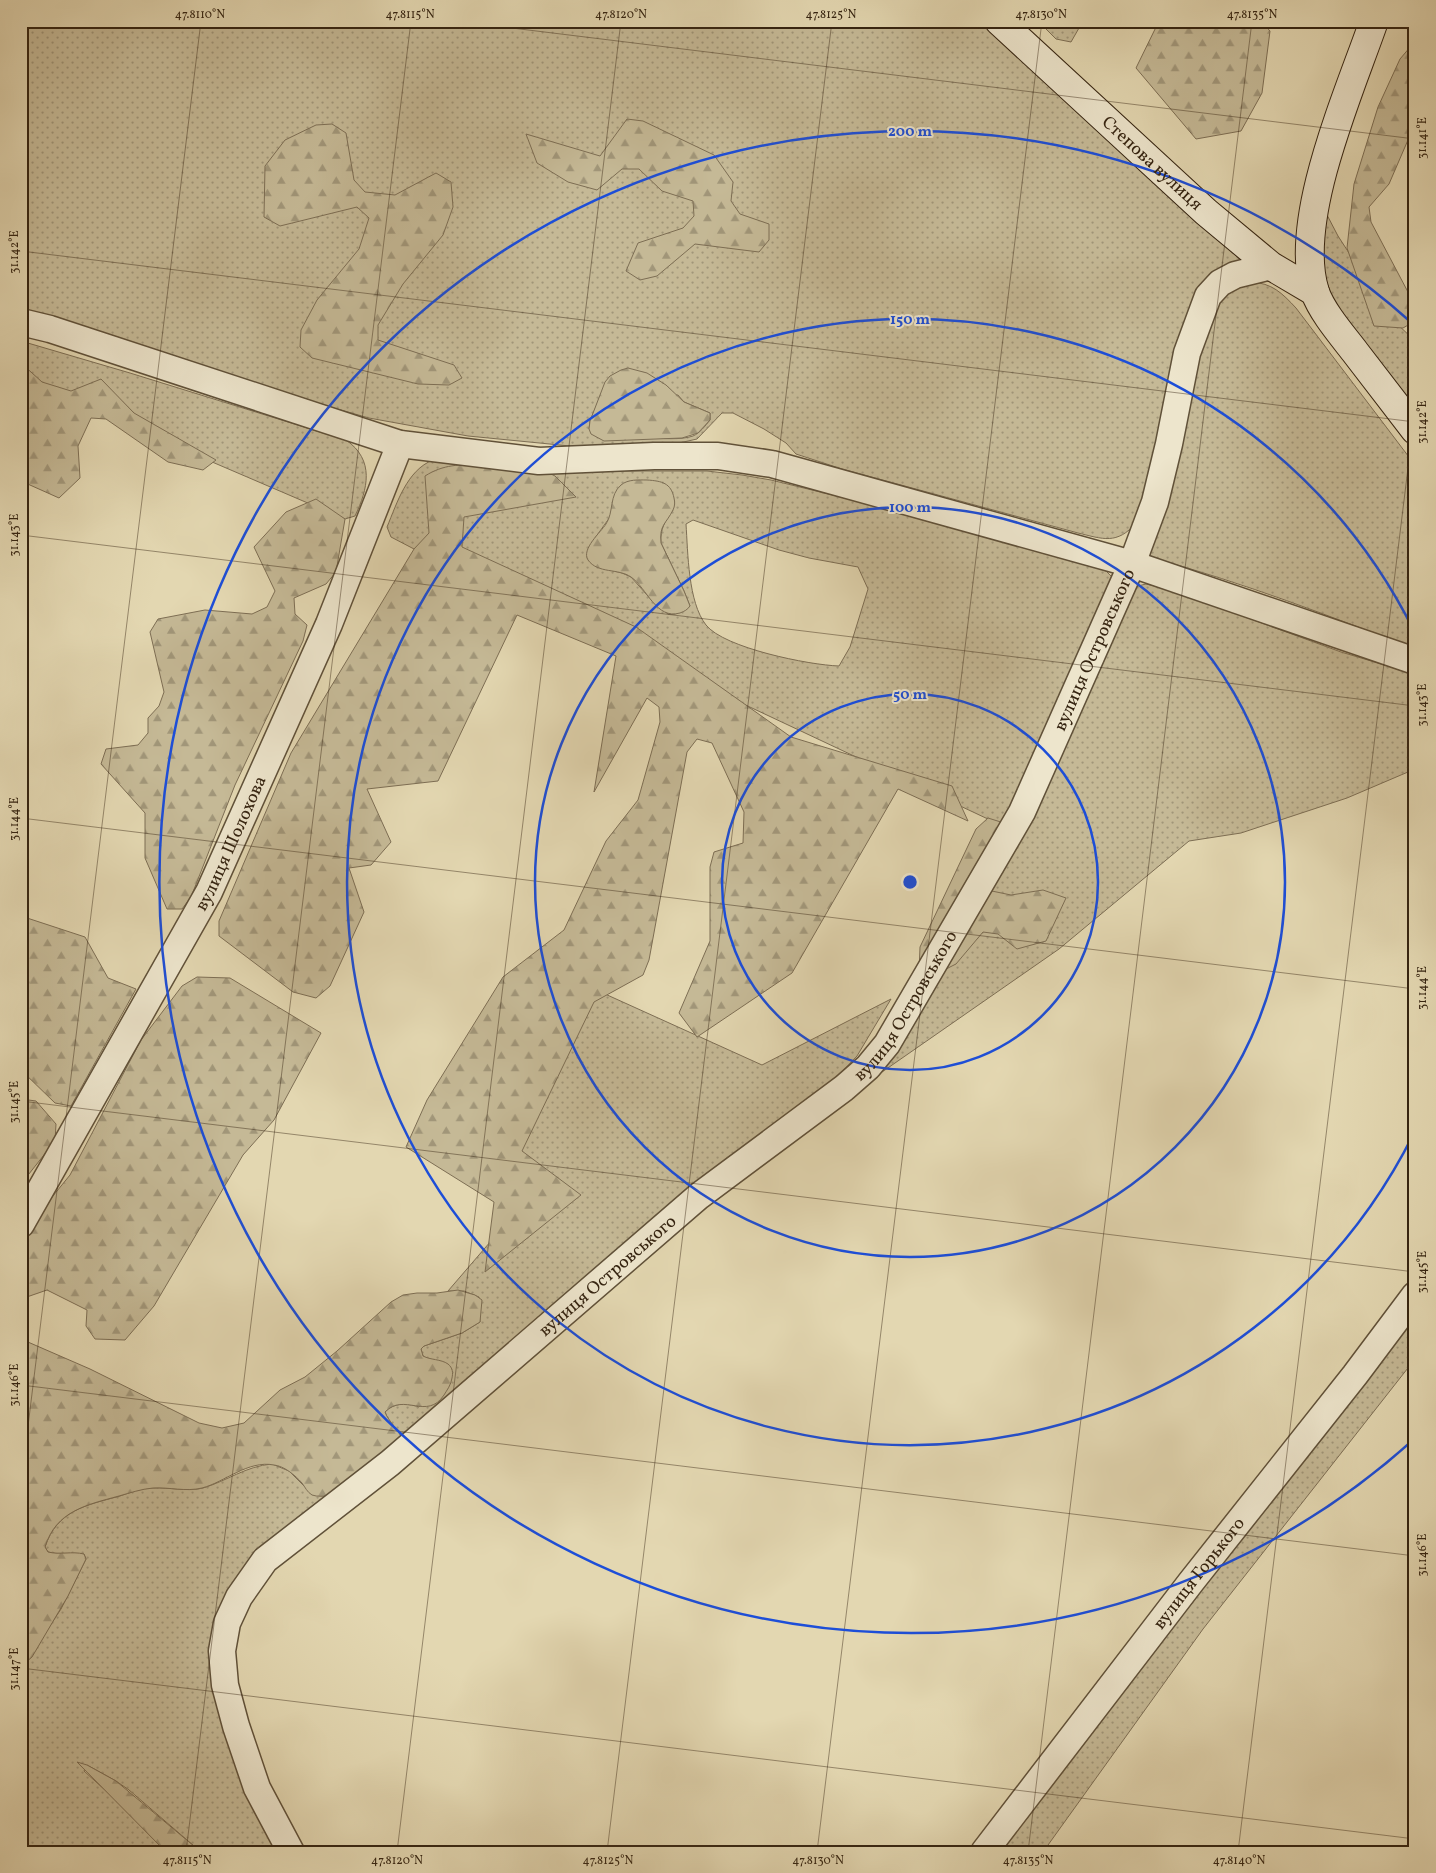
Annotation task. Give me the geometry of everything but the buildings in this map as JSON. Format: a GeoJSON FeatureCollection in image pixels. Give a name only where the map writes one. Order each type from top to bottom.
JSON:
{"type":"FeatureCollection","features":[{"type":"Feature","properties":{"kind":"street","name":"Степова вулиця"},"geometry":{"type":"LineString","coordinates":[[999,21],[1206,212],[1272,266],[1315,292]]}},
{"type":"Feature","properties":{"kind":"street"},"geometry":{"type":"LineString","coordinates":[[1374,21],[1336,129],[1320,185],[1314,212],[1310,251],[1315,292],[1342,335],[1415,430]]}},
{"type":"Feature","properties":{"kind":"street","name":"вулиця Островського"},"geometry":{"type":"LineString","coordinates":[[291,1852],[257,1788],[236,1726],[225,1685],[222,1651],[227,1623],[239,1598],[265,1560],[390,1463],[699,1196],[844,1088],[868,1068],[887,1044],[1022,812],[1132,564],[1156,502],[1187,353],[1208,296],[1220,283],[1235,275],[1272,266]]}},
{"type":"Feature","properties":{"kind":"street"},"geometry":{"type":"LineString","coordinates":[[21,322],[50,328],[400,444],[539,461],[654,456],[718,456],[772,464],[1132,564],[1415,660]]}},
{"type":"Feature","properties":{"kind":"street","name":"вулиця Шолохова"},"geometry":{"type":"LineString","coordinates":[[21,1224],[209,892],[329,624],[400,444]]}},
{"type":"Feature","properties":{"kind":"street","name":"вулиця Горького"},"geometry":{"type":"LineString","coordinates":[[984,1852],[1191,1582],[1355,1375],[1415,1295]]}},
{"type":"Feature","properties":{"kind":"green space"},"geometry":{"type":"Polygon","coordinates":[[[21,21],[984,21],[1215,234],[1243,263],[1235,265],[1156,456],[1136,523],[1122,535],[1109,538],[1078,533],[842,469],[796,454],[786,443],[733,413],[722,413],[697,439],[679,443],[570,446],[468,436],[369,418],[288,395],[21,312],[21,21]],[[678,395],[600,397],[590,421],[589,429],[671,439],[693,436],[710,420],[710,413],[684,402],[678,395]]]}},
{"type":"Feature","properties":{"kind":"green space"},"geometry":{"type":"Polygon","coordinates":[[[1038,21],[1087,21],[1079,28],[1071,42],[1056,39],[1038,21]]]}},
{"type":"Feature","properties":{"kind":"green space"},"geometry":{"type":"Polygon","coordinates":[[[1159,21],[1261,21],[1270,31],[1262,93],[1241,131],[1196,139],[1136,68],[1159,21]]]}},
{"type":"Feature","properties":{"kind":"green space"},"geometry":{"type":"Polygon","coordinates":[[[1411,46],[1415,46],[1414,126],[1389,184],[1369,207],[1371,222],[1408,292],[1415,321],[1403,328],[1374,326],[1347,248],[1354,184],[1378,107],[1400,59],[1411,46]]]}},
{"type":"Feature","properties":{"kind":"green space"},"geometry":{"type":"Polygon","coordinates":[[[627,119],[643,121],[714,155],[733,182],[731,201],[740,214],[769,224],[769,240],[759,252],[695,244],[657,276],[640,280],[626,271],[638,243],[683,228],[694,216],[693,201],[662,191],[639,169],[622,169],[597,190],[568,182],[537,163],[526,134],[600,156],[627,119]]]}},
{"type":"Feature","properties":{"kind":"green space"},"geometry":{"type":"Polygon","coordinates":[[[332,124],[346,133],[354,180],[365,192],[395,195],[436,173],[451,182],[453,207],[443,235],[403,284],[378,325],[378,340],[454,365],[462,378],[449,385],[418,384],[312,358],[300,347],[301,330],[317,300],[359,249],[369,218],[357,207],[280,226],[264,217],[265,166],[285,140],[316,125],[332,124]]]}},
{"type":"Feature","properties":{"kind":"green space"},"geometry":{"type":"Polygon","coordinates":[[[1326,213],[1338,236],[1392,319],[1415,341],[1415,410],[1344,322],[1326,290],[1319,255],[1326,213]]]}},
{"type":"Feature","properties":{"kind":"green space"},"geometry":{"type":"Polygon","coordinates":[[[1251,282],[1271,287],[1296,308],[1415,465],[1415,649],[1287,601],[1189,568],[1156,559],[1149,555],[1202,330],[1226,291],[1251,282]]]}},
{"type":"Feature","properties":{"kind":"green space"},"geometry":{"type":"Polygon","coordinates":[[[21,341],[346,440],[355,448],[365,466],[366,485],[355,516],[345,519],[21,380],[21,341]]]}},
{"type":"Feature","properties":{"kind":"green space"},"geometry":{"type":"Polygon","coordinates":[[[21,363],[42,382],[71,391],[101,379],[134,413],[216,460],[203,470],[168,462],[106,419],[91,418],[78,446],[80,478],[59,498],[21,481],[21,363]]]}},
{"type":"Feature","properties":{"kind":"green space"},"geometry":{"type":"Polygon","coordinates":[[[628,368],[647,373],[666,385],[684,402],[710,413],[710,420],[698,433],[682,438],[604,441],[591,434],[589,429],[590,421],[605,382],[610,376],[628,368]]]}},
{"type":"Feature","properties":{"kind":"green space"},"geometry":{"type":"Polygon","coordinates":[[[433,460],[562,471],[707,471],[742,475],[771,480],[886,508],[1098,567],[1106,571],[1114,579],[1004,823],[990,820],[391,537],[387,527],[399,498],[416,471],[433,460]],[[673,510],[610,517],[595,538],[589,560],[598,567],[631,577],[655,604],[668,614],[675,614],[690,606],[661,543],[661,533],[673,510]],[[693,520],[686,524],[688,563],[692,591],[700,615],[706,625],[730,641],[748,648],[788,659],[839,666],[850,647],[868,589],[858,567],[809,558],[779,550],[693,520]]]}},
{"type":"Feature","properties":{"kind":"green space"},"geometry":{"type":"Polygon","coordinates":[[[481,464],[541,469],[555,476],[576,497],[464,517],[462,547],[636,627],[791,737],[952,786],[968,821],[898,789],[792,973],[697,1037],[679,1013],[710,941],[710,867],[714,852],[743,843],[744,812],[712,743],[697,739],[687,752],[649,960],[643,975],[594,1002],[522,1151],[581,1195],[485,1272],[494,1202],[406,1147],[427,1100],[503,977],[564,930],[606,841],[638,800],[660,722],[659,707],[647,698],[594,792],[616,656],[517,615],[438,781],[367,789],[391,842],[371,865],[349,868],[364,912],[330,986],[316,998],[293,992],[219,936],[219,921],[291,753],[414,549],[429,533],[425,476],[445,467],[481,464]]]}},
{"type":"Feature","properties":{"kind":"green space"},"geometry":{"type":"Polygon","coordinates":[[[647,480],[665,484],[673,493],[675,504],[662,528],[661,543],[690,606],[680,613],[664,612],[652,602],[631,577],[597,567],[588,560],[587,556],[589,546],[606,524],[617,489],[627,482],[647,480]]]}},
{"type":"Feature","properties":{"kind":"green space"},"geometry":{"type":"Polygon","coordinates":[[[316,499],[345,519],[336,572],[326,584],[294,598],[295,614],[307,625],[303,641],[235,785],[191,897],[182,909],[167,909],[145,858],[145,813],[101,764],[106,749],[138,745],[148,733],[148,718],[159,706],[164,692],[150,632],[158,619],[205,610],[252,614],[267,607],[275,591],[254,547],[286,512],[316,499]]]}},
{"type":"Feature","properties":{"kind":"green space"},"geometry":{"type":"Polygon","coordinates":[[[1146,584],[1169,589],[1341,652],[1415,674],[1415,769],[1347,798],[1241,833],[1189,841],[1059,949],[872,1079],[1134,587],[1146,584]]]}},
{"type":"Feature","properties":{"kind":"green space"},"geometry":{"type":"Polygon","coordinates":[[[988,818],[1004,823],[987,890],[1011,895],[1043,890],[1066,898],[1046,941],[1017,949],[998,934],[983,932],[956,964],[934,975],[919,972],[920,947],[976,829],[988,818]]]}},
{"type":"Feature","properties":{"kind":"green space"},"geometry":{"type":"Polygon","coordinates":[[[21,916],[85,937],[108,978],[136,989],[71,1106],[55,1103],[21,1070],[21,997],[29,982],[21,971],[21,916]]]}},
{"type":"Feature","properties":{"kind":"green space"},"geometry":{"type":"Polygon","coordinates":[[[197,977],[230,978],[321,1033],[274,1120],[243,1155],[154,1306],[125,1340],[95,1339],[86,1326],[87,1310],[47,1290],[21,1299],[21,1239],[26,1229],[70,1175],[141,1040],[182,986],[197,977]]]}},
{"type":"Feature","properties":{"kind":"green space"},"geometry":{"type":"Polygon","coordinates":[[[594,989],[762,1065],[891,999],[857,1056],[826,1088],[777,1121],[713,1173],[402,1439],[385,1412],[393,1406],[401,1404],[419,1407],[452,1369],[445,1364],[423,1356],[421,1349],[424,1346],[462,1333],[480,1322],[479,1297],[464,1291],[448,1291],[534,1191],[509,1147],[594,989]]]}},
{"type":"Feature","properties":{"kind":"green space"},"geometry":{"type":"Polygon","coordinates":[[[21,1099],[36,1101],[56,1124],[55,1141],[21,1184],[21,1099]]]}},
{"type":"Feature","properties":{"kind":"green space"},"geometry":{"type":"Polygon","coordinates":[[[458,1290],[475,1295],[482,1300],[480,1322],[462,1333],[424,1346],[421,1349],[423,1356],[445,1362],[451,1367],[452,1378],[444,1395],[430,1406],[400,1405],[392,1407],[385,1412],[402,1439],[330,1496],[312,1495],[289,1471],[282,1467],[264,1464],[246,1468],[202,1488],[190,1490],[144,1489],[95,1503],[74,1511],[65,1517],[50,1535],[45,1547],[48,1552],[52,1553],[84,1554],[86,1559],[68,1596],[32,1657],[25,1663],[21,1662],[21,1339],[90,1369],[199,1423],[222,1428],[244,1423],[280,1390],[305,1377],[337,1351],[391,1302],[403,1295],[458,1290]]]}},
{"type":"Feature","properties":{"kind":"green space"},"geometry":{"type":"Polygon","coordinates":[[[1415,1311],[1415,1359],[1203,1629],[1043,1852],[995,1852],[1415,1311]]]}},
{"type":"Feature","properties":{"kind":"green space"},"geometry":{"type":"Polygon","coordinates":[[[272,1464],[289,1471],[304,1486],[330,1496],[216,1632],[282,1852],[201,1852],[129,1790],[87,1765],[84,1771],[115,1799],[166,1852],[21,1852],[21,1662],[25,1663],[61,1609],[86,1559],[84,1554],[48,1552],[45,1547],[50,1535],[65,1517],[85,1506],[136,1490],[159,1488],[191,1490],[203,1488],[245,1471],[272,1464]]]}},
{"type":"Feature","properties":{"kind":"green space"},"geometry":{"type":"Polygon","coordinates":[[[77,1762],[87,1765],[116,1781],[201,1852],[166,1852],[77,1762]]]}}]}
